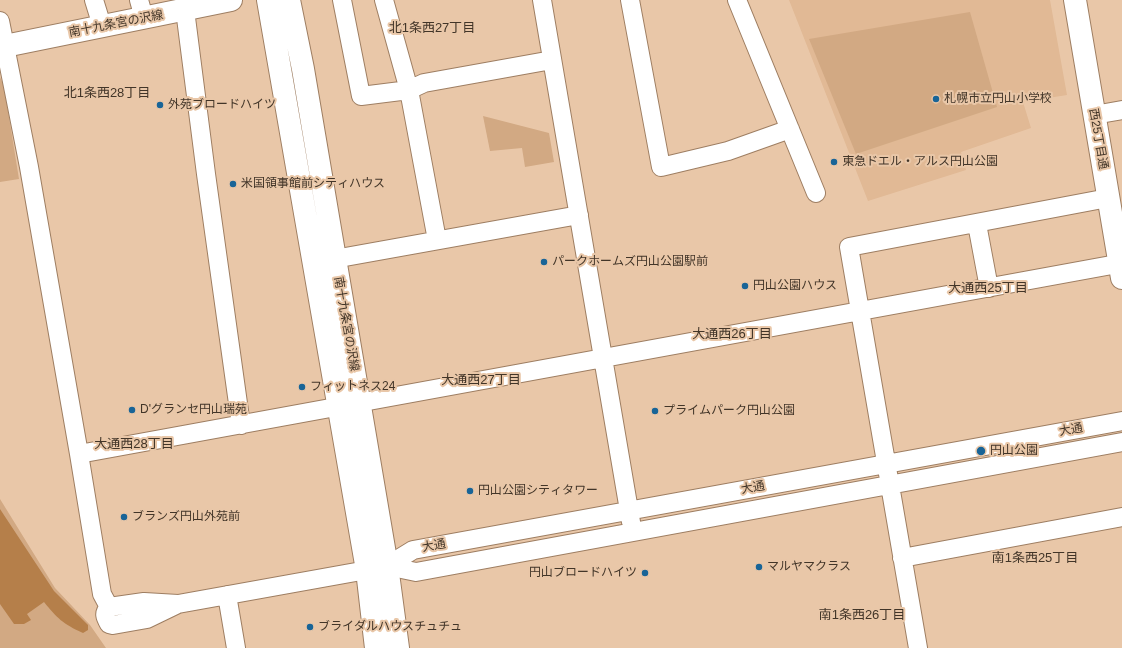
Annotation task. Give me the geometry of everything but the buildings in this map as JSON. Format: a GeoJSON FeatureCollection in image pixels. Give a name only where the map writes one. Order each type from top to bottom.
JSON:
{"type":"FeatureCollection","features":[{"type":"Feature","properties":{"kind":"main road","name":"南十九条宮の沢線"},"geometry":{"type":"LineString","coordinates":[[2,47],[102,26],[141,9],[185,10],[231,0]]}},
{"type":"Feature","properties":{"kind":"main road","name":"南十九条宮の沢線"},"geometry":{"type":"LineString","coordinates":[[268,0],[310,234],[349,404],[377,568],[398,648]]}},
{"type":"Feature","properties":{"kind":"main road","name":"南十九条宮の沢線"},"geometry":{"type":"LineString","coordinates":[[289,0],[303,69],[334,259],[349,404]]}},
{"type":"Feature","properties":{"kind":"main road","name":"西25丁目通"},"geometry":{"type":"LineString","coordinates":[[1075,0],[1121,268]]}},
{"type":"Feature","properties":{"kind":"main road","name":"南十九条宮の沢線"},"geometry":{"type":"LineString","coordinates":[[376,648],[377,568]]}},
{"type":"Feature","properties":{"kind":"street"},"geometry":{"type":"LineString","coordinates":[[94,0],[102,26]]}},
{"type":"Feature","properties":{"kind":"street"},"geometry":{"type":"LineString","coordinates":[[342,0],[361,96],[409,90],[424,83],[552,60]]}},
{"type":"Feature","properties":{"kind":"street"},"geometry":{"type":"LineString","coordinates":[[384,0],[409,90],[437,240]]}},
{"type":"Feature","properties":{"kind":"street"},"geometry":{"type":"LineString","coordinates":[[542,0],[633,532]]}},
{"type":"Feature","properties":{"kind":"street"},"geometry":{"type":"LineString","coordinates":[[630,0],[661,166],[728,151],[790,129]]}},
{"type":"Feature","properties":{"kind":"street"},"geometry":{"type":"LineString","coordinates":[[737,0],[816,192]]}},
{"type":"Feature","properties":{"kind":"street"},"geometry":{"type":"LineString","coordinates":[[185,10],[241,425]]}},
{"type":"Feature","properties":{"kind":"street"},"geometry":{"type":"LineString","coordinates":[[0,21],[2,47],[29,167],[79,454],[860,311],[989,288],[1121,268]]}},
{"type":"Feature","properties":{"kind":"street"},"geometry":{"type":"LineString","coordinates":[[1094,115],[1122,110]]}},
{"type":"Feature","properties":{"kind":"street"},"geometry":{"type":"LineString","coordinates":[[918,648],[849,247],[1108,198]]}},
{"type":"Feature","properties":{"kind":"street"},"geometry":{"type":"LineString","coordinates":[[334,259],[579,215]]}},
{"type":"Feature","properties":{"kind":"street"},"geometry":{"type":"LineString","coordinates":[[977,224],[989,288]]}},
{"type":"Feature","properties":{"kind":"street","name":"大通"},"geometry":{"type":"LineString","coordinates":[[377,568],[413,550],[1122,421]]}},
{"type":"Feature","properties":{"kind":"street","name":"大通"},"geometry":{"type":"LineString","coordinates":[[79,454],[102,594],[109,608],[105,611],[104,616],[109,624],[113,625],[147,619],[178,604],[227,595],[377,568],[416,572],[1122,442]]}},
{"type":"Feature","properties":{"kind":"street"},"geometry":{"type":"LineString","coordinates":[[902,558],[1122,517]]}},
{"type":"Feature","properties":{"kind":"street"},"geometry":{"type":"LineString","coordinates":[[227,595],[236,648]]}},
{"type":"Feature","properties":{"kind":"shaded area","name":"札幌市立円山小学校"},"geometry":{"type":"Polygon","coordinates":[[[789,0],[1050,0],[1067,95],[1023,102],[1031,128],[961,152],[966,170],[868,201],[789,0]]]}},
{"type":"Feature","properties":{"kind":"shaded area"},"geometry":{"type":"Polygon","coordinates":[[[970,12],[997,107],[856,154],[809,39],[970,12]]]}},
{"type":"Feature","properties":{"kind":"shaded area"},"geometry":{"type":"Polygon","coordinates":[[[0,77],[4,86],[19,179],[0,182],[0,77]]]}},
{"type":"Feature","properties":{"kind":"shaded area"},"geometry":{"type":"Polygon","coordinates":[[[483,116],[549,133],[554,162],[525,167],[522,148],[490,151],[483,116]]]}},
{"type":"Feature","properties":{"kind":"shaded area"},"geometry":{"type":"Polygon","coordinates":[[[0,499],[55,588],[90,625],[106,648],[0,648],[0,499]]]}},
{"type":"Feature","properties":{"kind":"shaded area"},"geometry":{"type":"Polygon","coordinates":[[[0,509],[54,591],[88,625],[88,630],[83,633],[70,627],[44,602],[27,614],[31,620],[24,624],[14,624],[0,604],[0,509]]]}},
{"type":"Feature","properties":{"kind":"place","name":"札幌市立円山小学校"},"geometry":{"type":"Point","coordinates":[936,99]}},
{"type":"Feature","properties":{"kind":"place","name":"外苑ブロードハイツ"},"geometry":{"type":"Point","coordinates":[160,105]}},
{"type":"Feature","properties":{"kind":"place","name":"東急ドエル・アルス円山公園"},"geometry":{"type":"Point","coordinates":[834,162]}},
{"type":"Feature","properties":{"kind":"place","name":"米国領事館前シティハウス"},"geometry":{"type":"Point","coordinates":[233,184]}},
{"type":"Feature","properties":{"kind":"place","name":"パークホームズ円山公園駅前"},"geometry":{"type":"Point","coordinates":[544,262]}},
{"type":"Feature","properties":{"kind":"place","name":"円山公園ハウス"},"geometry":{"type":"Point","coordinates":[745,286]}},
{"type":"Feature","properties":{"kind":"place","name":"フィットネス24"},"geometry":{"type":"Point","coordinates":[302,387]}},
{"type":"Feature","properties":{"kind":"place","name":"D'グランセ円山瑞苑"},"geometry":{"type":"Point","coordinates":[132,410]}},
{"type":"Feature","properties":{"kind":"place","name":"プライムパーク円山公園"},"geometry":{"type":"Point","coordinates":[655,411]}},
{"type":"Feature","properties":{"kind":"place","name":"円山公園"},"geometry":{"type":"Point","coordinates":[981,451]}},
{"type":"Feature","properties":{"kind":"place","name":"円山公園シティタワー"},"geometry":{"type":"Point","coordinates":[470,491]}},
{"type":"Feature","properties":{"kind":"place","name":"ブランズ円山外苑前"},"geometry":{"type":"Point","coordinates":[124,517]}},
{"type":"Feature","properties":{"kind":"place","name":"マルヤマクラス"},"geometry":{"type":"Point","coordinates":[759,567]}},
{"type":"Feature","properties":{"kind":"place","name":"円山ブロードハイツ"},"geometry":{"type":"Point","coordinates":[645,573]}},
{"type":"Feature","properties":{"kind":"place","name":"ブライダルハウスチュチュ"},"geometry":{"type":"Point","coordinates":[310,627]}},
{"type":"Feature","properties":{"kind":"district","name":"北1条西27丁目"},"geometry":{"type":"Point","coordinates":[432,28]}},
{"type":"Feature","properties":{"kind":"district","name":"北1条西28丁目"},"geometry":{"type":"Point","coordinates":[107,93]}},
{"type":"Feature","properties":{"kind":"district","name":"大通西25丁目"},"geometry":{"type":"Point","coordinates":[988,288]}},
{"type":"Feature","properties":{"kind":"district","name":"大通西26丁目"},"geometry":{"type":"Point","coordinates":[732,334]}},
{"type":"Feature","properties":{"kind":"district","name":"大通西27丁目"},"geometry":{"type":"Point","coordinates":[481,380]}},
{"type":"Feature","properties":{"kind":"district","name":"大通西28丁目"},"geometry":{"type":"Point","coordinates":[134,444]}},
{"type":"Feature","properties":{"kind":"district","name":"南1条西25丁目"},"geometry":{"type":"Point","coordinates":[1035,558]}},
{"type":"Feature","properties":{"kind":"district","name":"南1条西26丁目"},"geometry":{"type":"Point","coordinates":[862,615]}}]}
